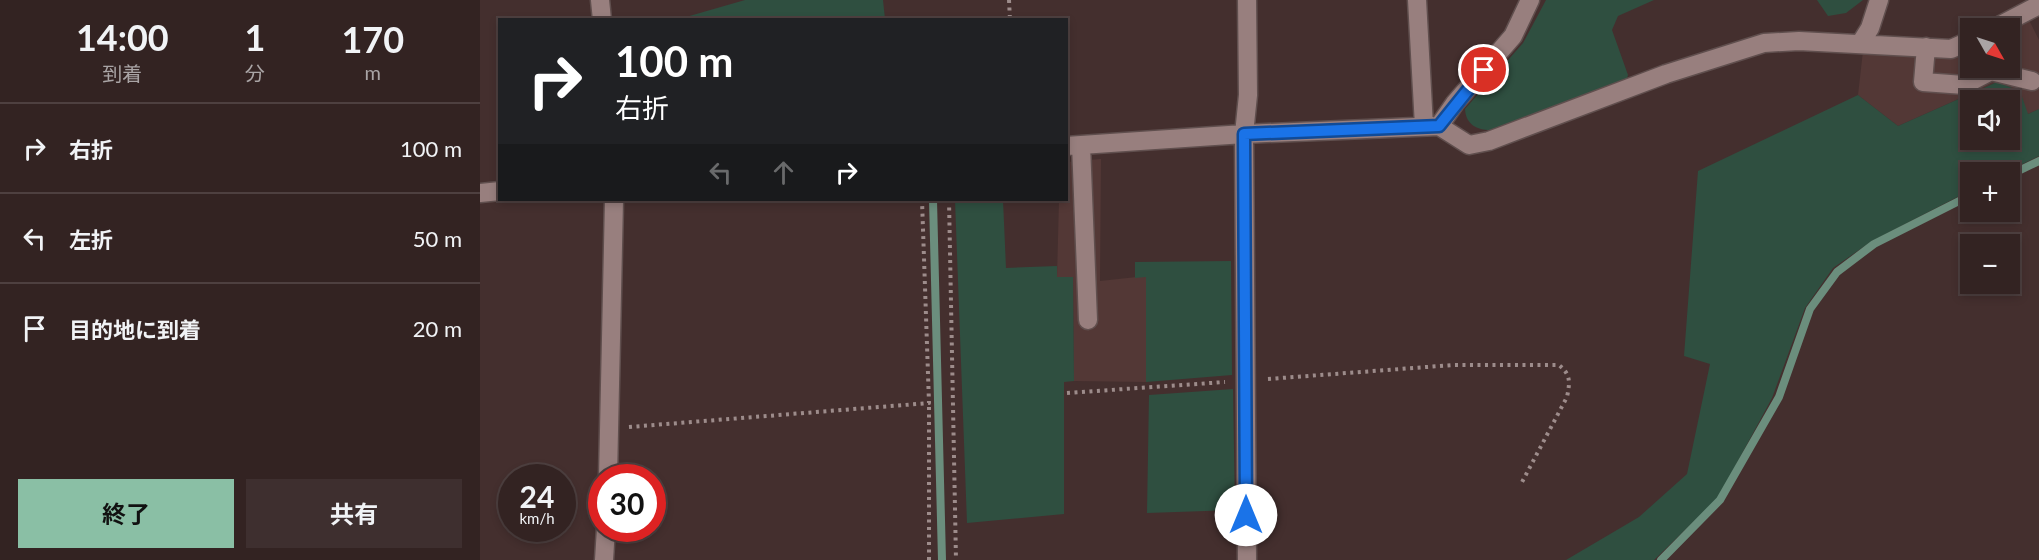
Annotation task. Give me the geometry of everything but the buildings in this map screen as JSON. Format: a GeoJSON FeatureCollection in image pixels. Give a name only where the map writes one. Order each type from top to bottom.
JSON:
{"type":"FeatureCollection","features":[{"type":"Feature","properties":{"kind":"street"},"geometry":{"type":"LineString","coordinates":[[600,0],[602,18]]}},
{"type":"Feature","properties":{"kind":"street"},"geometry":{"type":"LineString","coordinates":[[1247,0],[1248,95],[1244,134],[1247,560]]}},
{"type":"Feature","properties":{"kind":"street"},"geometry":{"type":"LineString","coordinates":[[1417,0],[1431,126]]}},
{"type":"Feature","properties":{"kind":"street"},"geometry":{"type":"LineString","coordinates":[[1431,126],[1455,103],[1513,36],[1530,0]]}},
{"type":"Feature","properties":{"kind":"street"},"geometry":{"type":"LineString","coordinates":[[1860,44],[1870,28],[1879,0]]}},
{"type":"Feature","properties":{"kind":"street"},"geometry":{"type":"LineString","coordinates":[[2014,18],[2039,5]]}},
{"type":"Feature","properties":{"kind":"street"},"geometry":{"type":"LineString","coordinates":[[1088,320],[1074,145],[1244,134],[1431,126],[1469,145],[1666,74],[1764,43],[1799,41],[1951,49],[1960,45]]}},
{"type":"Feature","properties":{"kind":"street"},"geometry":{"type":"LineString","coordinates":[[1926,47],[1923,82],[1964,85],[1990,71],[2032,81]]}},
{"type":"Feature","properties":{"kind":"street"},"geometry":{"type":"LineString","coordinates":[[480,193],[498,191]]}},
{"type":"Feature","properties":{"kind":"street"},"geometry":{"type":"LineString","coordinates":[[609,464],[614,201]]}},
{"type":"Feature","properties":{"kind":"street"},"geometry":{"type":"LineString","coordinates":[[604,560],[605,542]]}},
{"type":"Feature","properties":{"kind":"path"},"geometry":{"type":"LineString","coordinates":[[1009,0],[1010,18]]}},
{"type":"Feature","properties":{"kind":"path"},"geometry":{"type":"LineString","coordinates":[[922,201],[929,403],[929,560]]}},
{"type":"Feature","properties":{"kind":"path"},"geometry":{"type":"LineString","coordinates":[[949,201],[956,560]]}},
{"type":"Feature","properties":{"kind":"path"},"geometry":{"type":"LineString","coordinates":[[1067,393],[1452,365],[1559,366],[1568,373],[1570,384],[1567,397],[1521,484]]}},
{"type":"Feature","properties":{"kind":"path"},"geometry":{"type":"LineString","coordinates":[[610,428],[929,403]]}},
{"type":"Feature","properties":{"kind":"shaded area"},"geometry":{"type":"Polygon","coordinates":[[[2028,18],[2039,40],[2039,109],[2028,114],[2020,106],[2020,90],[2005,90],[1997,82],[1979,90],[1960,90],[1960,98],[1898,126],[1858,95],[1863,51],[1960,47],[1960,78],[2020,78],[2020,22],[2028,18]]]}},
{"type":"Feature","properties":{"kind":"shaded area"},"geometry":{"type":"Polygon","coordinates":[[[1101,159],[1100,281],[1146,276],[1146,382],[1074,381],[1073,277],[1057,277],[1059,201],[1068,201],[1068,162],[1101,159]]]}},
{"type":"Feature","properties":{"kind":"green space"},"geometry":{"type":"Polygon","coordinates":[[[745,0],[883,0],[885,18],[682,18],[745,0]]]}},
{"type":"Feature","properties":{"kind":"green space"},"geometry":{"type":"Polygon","coordinates":[[[1546,0],[1654,0],[1618,16],[1612,30],[1628,75],[1626,82],[1501,129],[1477,128],[1469,121],[1465,109],[1523,43],[1546,0]]]}},
{"type":"Feature","properties":{"kind":"green space"},"geometry":{"type":"Polygon","coordinates":[[[1817,0],[1863,0],[1846,13],[1828,16],[1817,0]]]}},
{"type":"Feature","properties":{"kind":"green space"},"geometry":{"type":"Polygon","coordinates":[[[1997,82],[2017,90],[1979,90],[1997,82]]]}},
{"type":"Feature","properties":{"kind":"green space"},"geometry":{"type":"Polygon","coordinates":[[[2020,91],[2028,114],[2039,109],[2039,156],[2020,165],[2020,162],[1960,162],[1960,196],[1872,241],[1833,268],[1805,308],[1772,398],[1718,498],[1654,560],[1566,560],[1639,517],[1687,474],[1710,364],[1684,356],[1698,171],[1858,95],[1898,126],[1960,98],[1960,150],[2020,150],[2020,91]]]}},
{"type":"Feature","properties":{"kind":"green space"},"geometry":{"type":"Polygon","coordinates":[[[955,201],[1003,201],[1006,268],[1057,266],[1057,277],[1073,277],[1074,381],[1064,382],[1064,514],[967,523],[955,201]]]}},
{"type":"Feature","properties":{"kind":"green space"},"geometry":{"type":"Polygon","coordinates":[[[1231,261],[1232,375],[1146,382],[1146,277],[1135,278],[1135,262],[1231,261]]]}},
{"type":"Feature","properties":{"kind":"green space"},"geometry":{"type":"Polygon","coordinates":[[[1233,389],[1235,510],[1147,513],[1149,395],[1233,389]]]}},
{"type":"Feature","properties":{"kind":"waterway"},"geometry":{"type":"LineString","coordinates":[[2020,170],[2039,161]]}},
{"type":"Feature","properties":{"kind":"waterway"},"geometry":{"type":"LineString","coordinates":[[933,201],[942,560]]}},
{"type":"Feature","properties":{"kind":"waterway"},"geometry":{"type":"LineString","coordinates":[[1661,560],[1720,500],[1779,397],[1810,309],[1837,272],[1874,244],[1960,201]]}},
{"type":"Feature","properties":{"kind":"route"},"geometry":{"type":"LineString","coordinates":[[1246,515],[1244,134],[1439,126],[1455,103],[1484,70]]}}]}
